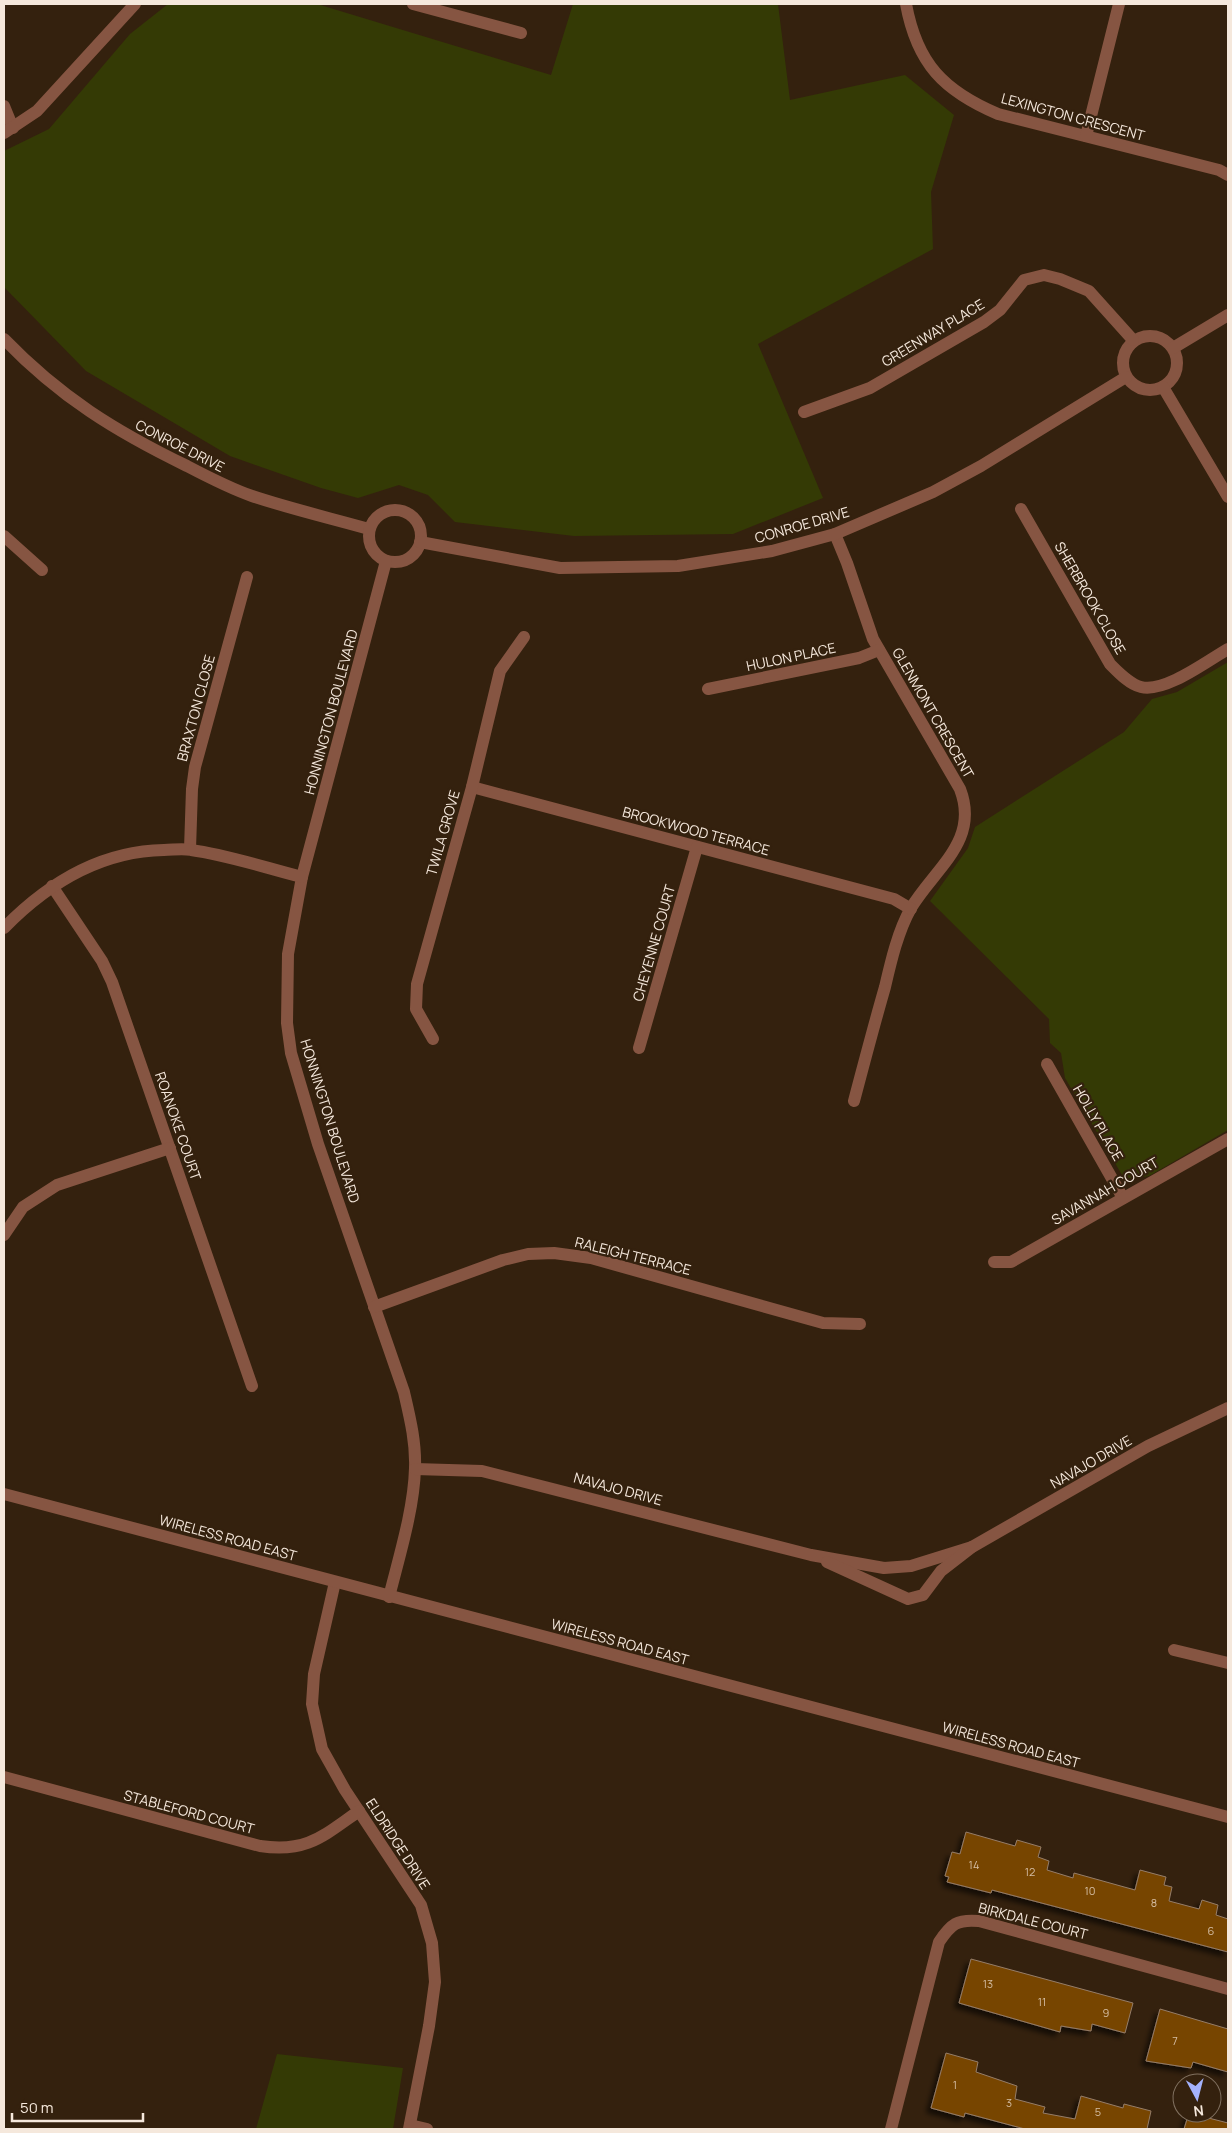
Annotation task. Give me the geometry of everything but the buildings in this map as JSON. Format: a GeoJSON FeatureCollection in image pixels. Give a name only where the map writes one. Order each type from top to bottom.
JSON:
{"type":"FeatureCollection","features":[{"type":"Feature","properties":{"kind":"street"},"geometry":{"type":"LineString","coordinates":[[4,106],[8,131],[37,111],[135,4]]}},
{"type":"Feature","properties":{"kind":"street"},"geometry":{"type":"LineString","coordinates":[[412,4],[521,32]]}},
{"type":"Feature","properties":{"kind":"street","name":"LEXINGTON CRESCENT"},"geometry":{"type":"LineString","coordinates":[[906,4],[916,40],[931,67],[950,88],[973,103],[998,114],[1219,170],[1228,175]]}},
{"type":"Feature","properties":{"kind":"street"},"geometry":{"type":"LineString","coordinates":[[1086,136],[1119,4]]}},
{"type":"Feature","properties":{"kind":"street","name":"GREENWAY PLACE"},"geometry":{"type":"LineString","coordinates":[[804,412],[870,388],[984,322],[1000,310],[1024,280],[1032,276],[1060,278],[1089,291],[1133,340]]}},
{"type":"Feature","properties":{"kind":"street"},"geometry":{"type":"LineString","coordinates":[[1173,348],[1228,315]]}},
{"type":"Feature","properties":{"kind":"street"},"geometry":{"type":"LineString","coordinates":[[1146,336],[1157,336],[1173,348],[1177,360],[1176,371],[1171,380],[1163,387],[1153,390],[1141,389],[1132,385],[1126,377],[1122,366],[1123,356],[1133,340],[1146,336]]}},
{"type":"Feature","properties":{"kind":"street","name":"CONROE DRIVE"},"geometry":{"type":"LineString","coordinates":[[4,339],[32,368],[65,396],[144,446],[218,483],[252,496],[369,529]]}},
{"type":"Feature","properties":{"kind":"street","name":"CONROE DRIVE"},"geometry":{"type":"LineString","coordinates":[[420,542],[560,568],[678,566],[772,551],[835,534],[933,492],[981,466],[1126,377]]}},
{"type":"Feature","properties":{"kind":"street"},"geometry":{"type":"LineString","coordinates":[[1163,387],[1224,481],[1228,497]]}},
{"type":"Feature","properties":{"kind":"street","name":"SHERBROOK CLOSE"},"geometry":{"type":"LineString","coordinates":[[1021,509],[1110,664],[1128,680],[1139,686],[1150,688],[1164,684],[1228,649]]}},
{"type":"Feature","properties":{"kind":"street"},"geometry":{"type":"LineString","coordinates":[[392,510],[401,510],[417,522],[421,533],[420,542],[416,552],[408,559],[398,562],[386,561],[372,550],[369,529],[380,514],[392,510]]}},
{"type":"Feature","properties":{"kind":"street","name":"GLENMONT CRESCENT"},"geometry":{"type":"LineString","coordinates":[[835,534],[873,639],[960,789],[965,810],[964,831],[956,846],[911,908],[892,959],[854,1101]]}},
{"type":"Feature","properties":{"kind":"street"},"geometry":{"type":"LineString","coordinates":[[4,536],[42,570]]}},
{"type":"Feature","properties":{"kind":"street","name":"HONNINGTON BOULEVARD"},"geometry":{"type":"LineString","coordinates":[[386,561],[302,877],[288,954],[288,1023],[291,1053],[318,1144],[404,1392],[413,1429],[415,1469],[404,1536],[388,1597]]}},
{"type":"Feature","properties":{"kind":"street","name":"BRAXTON CLOSE"},"geometry":{"type":"LineString","coordinates":[[190,850],[192,789],[195,767],[247,577]]}},
{"type":"Feature","properties":{"kind":"street","name":"TWILA GROVE"},"geometry":{"type":"LineString","coordinates":[[433,1039],[416,1008],[417,984],[472,787],[500,671],[524,637]]}},
{"type":"Feature","properties":{"kind":"street","name":"HULON PLACE"},"geometry":{"type":"LineString","coordinates":[[708,689],[859,658],[879,650]]}},
{"type":"Feature","properties":{"kind":"street","name":"BROOKWOOD TERRACE"},"geometry":{"type":"LineString","coordinates":[[472,787],[894,899],[911,908]]}},
{"type":"Feature","properties":{"kind":"street","name":"CHEYENNE COURT"},"geometry":{"type":"LineString","coordinates":[[639,1048],[697,847]]}},
{"type":"Feature","properties":{"kind":"street"},"geometry":{"type":"LineString","coordinates":[[4,928],[27,905],[64,878],[100,861],[127,853],[190,850],[302,877]]}},
{"type":"Feature","properties":{"kind":"street","name":"ROANOKE COURT"},"geometry":{"type":"LineString","coordinates":[[52,886],[94,947],[109,975],[252,1386]]}},
{"type":"Feature","properties":{"kind":"street","name":"HOLLY PLACE"},"geometry":{"type":"LineString","coordinates":[[1047,1064],[1123,1198]]}},
{"type":"Feature","properties":{"kind":"street","name":"SAVANNAH COURT"},"geometry":{"type":"LineString","coordinates":[[994,1262],[1010,1262],[1228,1138]]}},
{"type":"Feature","properties":{"kind":"street"},"geometry":{"type":"LineString","coordinates":[[4,1235],[23,1207],[57,1185],[170,1148]]}},
{"type":"Feature","properties":{"kind":"street","name":"RALEIGH TERRACE"},"geometry":{"type":"LineString","coordinates":[[374,1307],[503,1260],[528,1254],[554,1253],[591,1258],[823,1323],[860,1324]]}},
{"type":"Feature","properties":{"kind":"street","name":"NAVAJO DRIVE"},"geometry":{"type":"LineString","coordinates":[[811,1555],[908,1599],[923,1595],[941,1571],[972,1547],[1148,1446],[1228,1408]]}},
{"type":"Feature","properties":{"kind":"street","name":"NAVAJO DRIVE"},"geometry":{"type":"LineString","coordinates":[[415,1469],[482,1471],[811,1555],[884,1568],[911,1566],[972,1547]]}},
{"type":"Feature","properties":{"kind":"street","name":"WIRELESS ROAD EAST"},"geometry":{"type":"LineString","coordinates":[[4,1494],[388,1597],[1228,1817]]}},
{"type":"Feature","properties":{"kind":"street","name":"ELDRIDGE DRIVE"},"geometry":{"type":"LineString","coordinates":[[335,1582],[314,1674],[312,1704],[322,1749],[359,1811],[421,1905],[432,1943],[435,1982],[410,2127]]}},
{"type":"Feature","properties":{"kind":"street"},"geometry":{"type":"LineString","coordinates":[[1174,1650],[1228,1663]]}},
{"type":"Feature","properties":{"kind":"street","name":"STABLEFORD COURT"},"geometry":{"type":"LineString","coordinates":[[4,1777],[277,1849],[295,1848],[313,1842],[359,1811]]}},
{"type":"Feature","properties":{"kind":"street","name":"BIRKDALE COURT"},"geometry":{"type":"LineString","coordinates":[[894,2129],[939,1942],[950,1927],[964,1920],[979,1921],[1228,1989]]}},
{"type":"Feature","properties":{"kind":"street"},"geometry":{"type":"LineString","coordinates":[[410,2127],[427,2129]]}},
{"type":"Feature","properties":{"kind":"green space"},"geometry":{"type":"Polygon","coordinates":[[[168,4],[317,4],[551,75],[573,4],[778,4],[790,100],[905,75],[954,115],[931,192],[933,249],[758,344],[823,498],[733,534],[574,536],[455,522],[428,495],[399,485],[358,498],[321,488],[230,456],[86,371],[4,287],[4,151],[49,129],[130,34],[168,4]]]}},
{"type":"Feature","properties":{"kind":"green space"},"geometry":{"type":"Polygon","coordinates":[[[1228,662],[1228,1130],[1149,1176],[1132,1179],[1122,1175],[1065,1078],[1061,1053],[1050,1043],[1049,1019],[930,901],[968,848],[975,827],[1124,732],[1152,699],[1177,692],[1228,662]]]}},
{"type":"Feature","properties":{"kind":"green space"},"geometry":{"type":"Polygon","coordinates":[[[277,2054],[403,2068],[393,2129],[256,2129],[277,2054]]]}}]}
